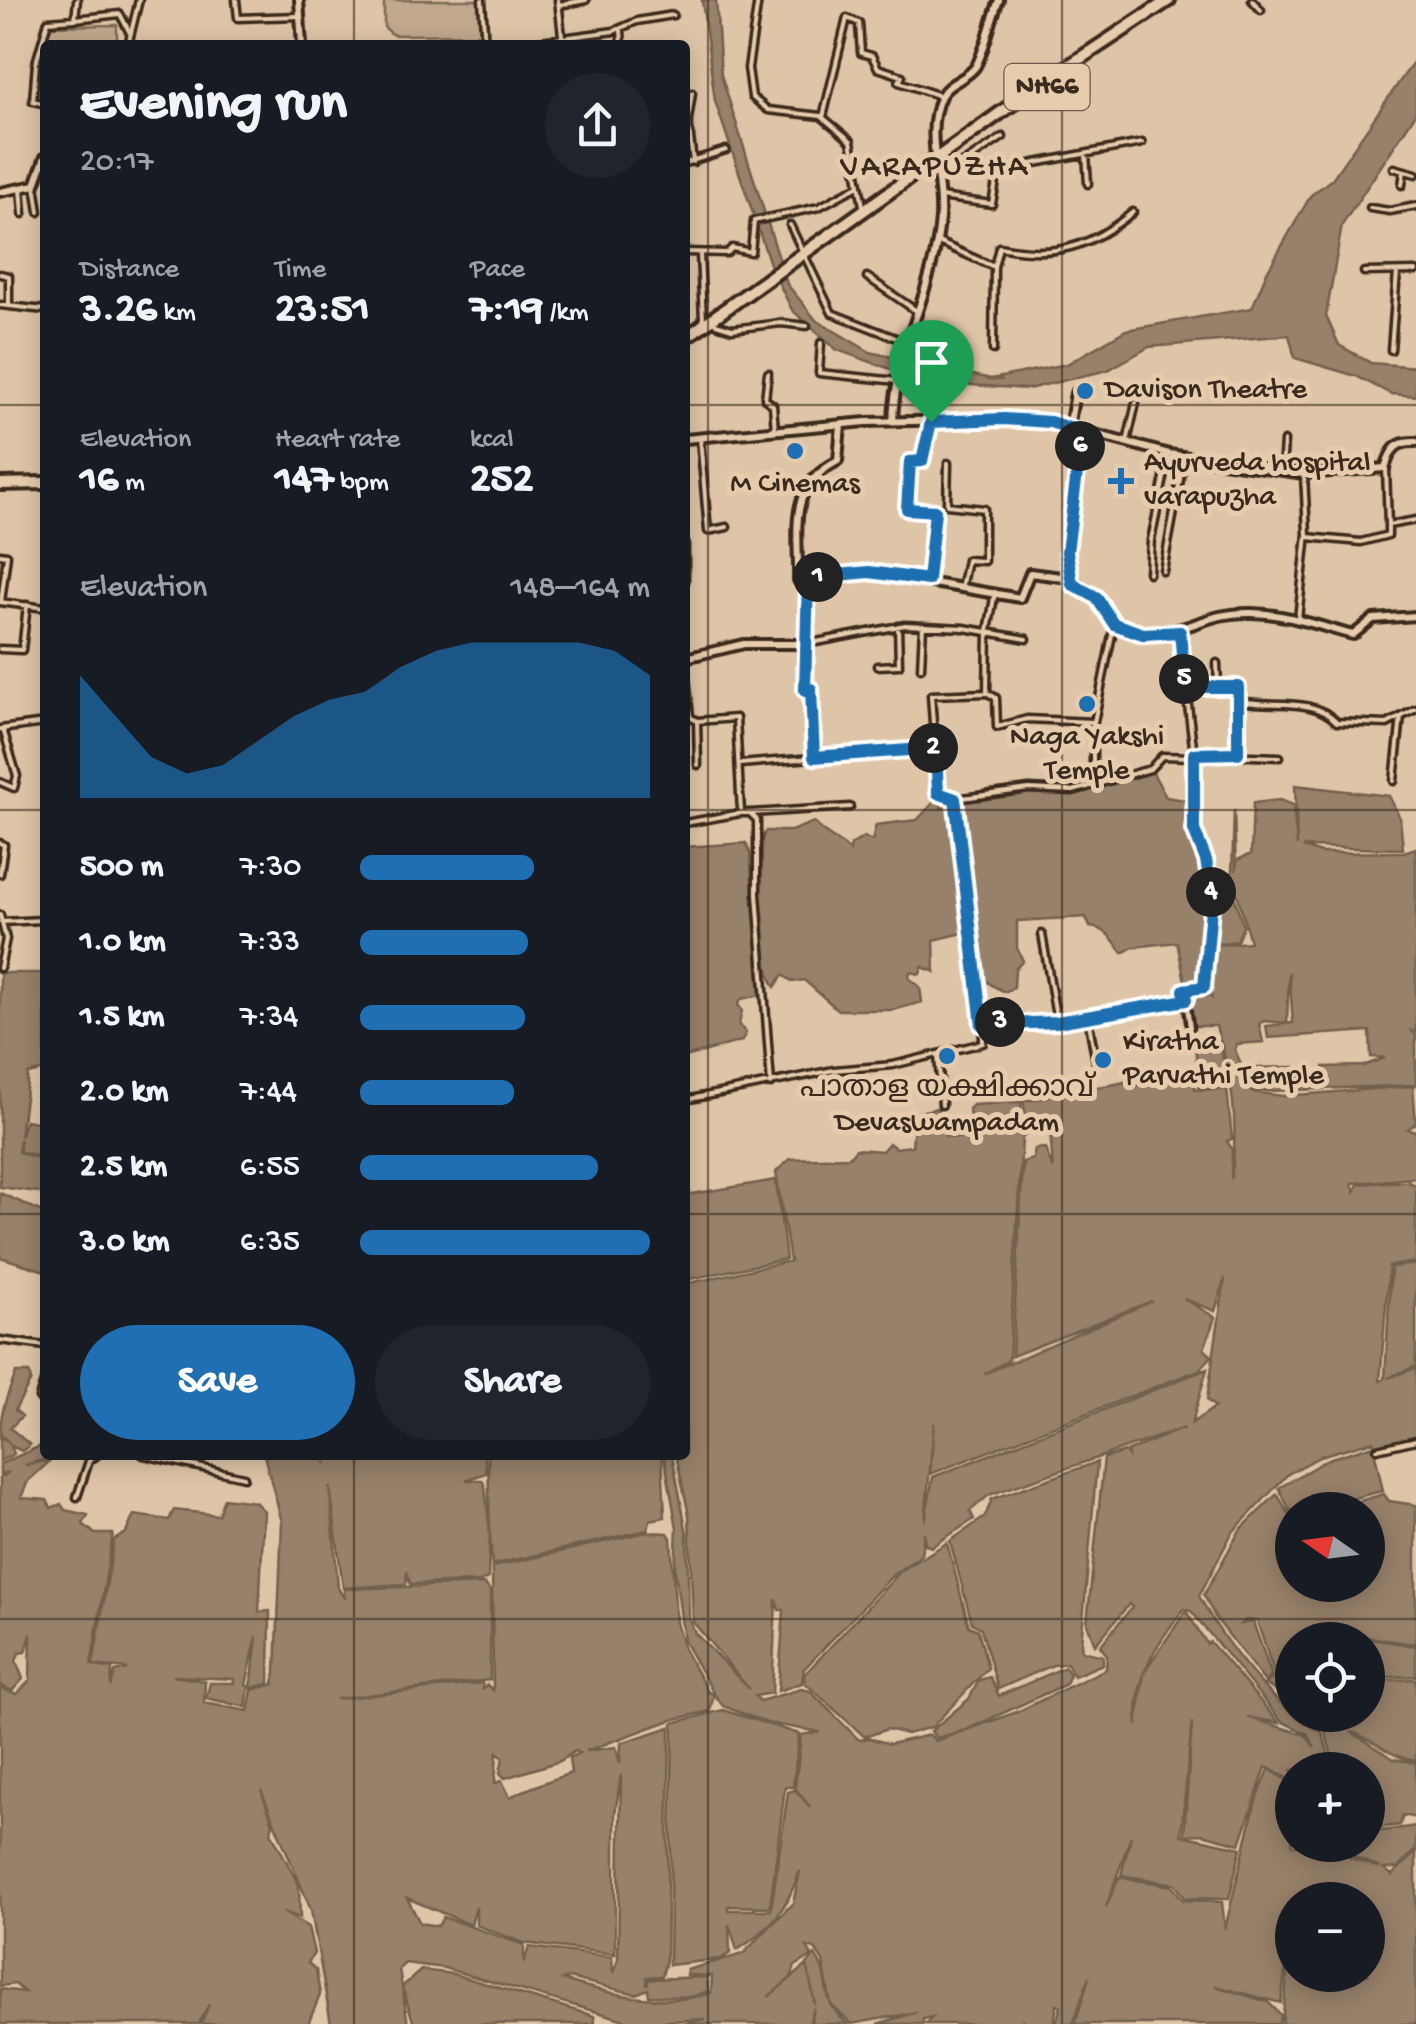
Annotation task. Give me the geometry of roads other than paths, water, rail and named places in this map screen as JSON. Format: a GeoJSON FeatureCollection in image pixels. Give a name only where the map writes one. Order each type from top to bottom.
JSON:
{"type":"FeatureCollection","features":[{"type":"Feature","properties":{"kind":"highway","name":"NH66"},"geometry":{"type":"LineString","coordinates":[[690,334],[1169,0]]}},
{"type":"Feature","properties":{"kind":"highway"},"geometry":{"type":"LineString","coordinates":[[0,484],[40,483]]}},
{"type":"Feature","properties":{"kind":"street"},"geometry":{"type":"LineString","coordinates":[[74,19],[77,0]]}},
{"type":"Feature","properties":{"kind":"street"},"geometry":{"type":"LineString","coordinates":[[130,32],[136,27],[139,0]]}},
{"type":"Feature","properties":{"kind":"street"},"geometry":{"type":"LineString","coordinates":[[236,0],[238,18],[300,16]]}},
{"type":"Feature","properties":{"kind":"street"},"geometry":{"type":"LineString","coordinates":[[298,0],[302,40]]}},
{"type":"Feature","properties":{"kind":"street"},"geometry":{"type":"LineString","coordinates":[[482,0],[485,40]]}},
{"type":"Feature","properties":{"kind":"street"},"geometry":{"type":"LineString","coordinates":[[562,36],[558,3],[586,0]]}},
{"type":"Feature","properties":{"kind":"street"},"geometry":{"type":"LineString","coordinates":[[758,0],[748,68],[752,97],[768,110],[824,117],[852,145],[864,210]]}},
{"type":"Feature","properties":{"kind":"street"},"geometry":{"type":"LineString","coordinates":[[892,422],[903,354],[936,241],[941,96],[975,68],[998,0]]}},
{"type":"Feature","properties":{"kind":"street"},"geometry":{"type":"LineString","coordinates":[[1252,0],[1260,10]]}},
{"type":"Feature","properties":{"kind":"street"},"geometry":{"type":"LineString","coordinates":[[120,14],[130,32],[129,40]]}},
{"type":"Feature","properties":{"kind":"street"},"geometry":{"type":"LineString","coordinates":[[42,40],[48,20],[138,14]]}},
{"type":"Feature","properties":{"kind":"street"},"geometry":{"type":"LineString","coordinates":[[545,40],[674,15]]}},
{"type":"Feature","properties":{"kind":"street"},"geometry":{"type":"LineString","coordinates":[[824,117],[847,18],[859,23],[861,53],[872,56],[875,66],[898,72],[902,76],[899,82],[941,96]]}},
{"type":"Feature","properties":{"kind":"street"},"geometry":{"type":"LineString","coordinates":[[620,28],[621,40]]}},
{"type":"Feature","properties":{"kind":"street"},"geometry":{"type":"LineString","coordinates":[[40,49],[34,101],[40,103]]}},
{"type":"Feature","properties":{"kind":"street"},"geometry":{"type":"LineString","coordinates":[[690,106],[692,93]]}},
{"type":"Feature","properties":{"kind":"street"},"geometry":{"type":"LineString","coordinates":[[937,165],[966,162],[1003,138]]}},
{"type":"Feature","properties":{"kind":"street"},"geometry":{"type":"LineString","coordinates":[[690,141],[692,162],[726,150]]}},
{"type":"Feature","properties":{"kind":"street"},"geometry":{"type":"LineString","coordinates":[[940,197],[992,204],[998,170],[1142,143]]}},
{"type":"Feature","properties":{"kind":"street"},"geometry":{"type":"LineString","coordinates":[[1086,152],[1088,184]]}},
{"type":"Feature","properties":{"kind":"street"},"geometry":{"type":"LineString","coordinates":[[1394,168],[1416,174]]}},
{"type":"Feature","properties":{"kind":"street"},"geometry":{"type":"LineString","coordinates":[[1402,185],[1404,171]]}},
{"type":"Feature","properties":{"kind":"street"},"geometry":{"type":"LineString","coordinates":[[39,212],[36,185],[40,173]]}},
{"type":"Feature","properties":{"kind":"street"},"geometry":{"type":"LineString","coordinates":[[0,192],[36,185]]}},
{"type":"Feature","properties":{"kind":"street"},"geometry":{"type":"LineString","coordinates":[[690,252],[727,253],[732,248],[751,252],[754,221],[819,207],[858,186]]}},
{"type":"Feature","properties":{"kind":"street"},"geometry":{"type":"LineString","coordinates":[[21,188],[22,214]]}},
{"type":"Feature","properties":{"kind":"street"},"geometry":{"type":"LineString","coordinates":[[1370,208],[1390,211],[1416,206]]}},
{"type":"Feature","properties":{"kind":"street"},"geometry":{"type":"LineString","coordinates":[[994,350],[994,266],[999,247],[1058,254],[1097,239],[1133,212]]}},
{"type":"Feature","properties":{"kind":"street"},"geometry":{"type":"LineString","coordinates":[[790,225],[832,313],[906,342]]}},
{"type":"Feature","properties":{"kind":"street"},"geometry":{"type":"LineString","coordinates":[[936,241],[994,266]]}},
{"type":"Feature","properties":{"kind":"street"},"geometry":{"type":"LineString","coordinates":[[700,252],[704,324]]}},
{"type":"Feature","properties":{"kind":"street"},"geometry":{"type":"LineString","coordinates":[[1364,272],[1416,271]]}},
{"type":"Feature","properties":{"kind":"street"},"geometry":{"type":"LineString","coordinates":[[1390,350],[1397,272]]}},
{"type":"Feature","properties":{"kind":"street"},"geometry":{"type":"LineString","coordinates":[[0,274],[8,276],[8,306]]}},
{"type":"Feature","properties":{"kind":"street"},"geometry":{"type":"LineString","coordinates":[[867,277],[915,310]]}},
{"type":"Feature","properties":{"kind":"street"},"geometry":{"type":"LineString","coordinates":[[0,305],[40,309]]}},
{"type":"Feature","properties":{"kind":"street"},"geometry":{"type":"LineString","coordinates":[[716,324],[732,330],[781,323],[807,326]]}},
{"type":"Feature","properties":{"kind":"street"},"geometry":{"type":"LineString","coordinates":[[821,343],[819,373],[898,381]]}},
{"type":"Feature","properties":{"kind":"street"},"geometry":{"type":"LineString","coordinates":[[768,374],[766,399],[773,406],[776,432]]}},
{"type":"Feature","properties":{"kind":"street"},"geometry":{"type":"LineString","coordinates":[[1069,428],[1076,393]]}},
{"type":"Feature","properties":{"kind":"street"},"geometry":{"type":"LineString","coordinates":[[1127,442],[1136,403]]}},
{"type":"Feature","properties":{"kind":"street"},"geometry":{"type":"LineString","coordinates":[[690,439],[841,424],[1004,419],[1069,428],[1169,454],[1304,474],[1386,468]]}},
{"type":"Feature","properties":{"kind":"street"},"geometry":{"type":"LineString","coordinates":[[928,580],[935,511],[907,509],[910,462],[922,461],[931,422]]}},
{"type":"Feature","properties":{"kind":"street"},"geometry":{"type":"LineString","coordinates":[[841,424],[838,460],[812,474],[800,498],[798,580],[869,572],[962,584],[1024,598],[1030,573],[1069,578],[1096,597],[1114,624],[1143,634],[1180,632],[1212,619],[1250,612],[1298,619],[1353,635],[1373,619],[1416,616]]}},
{"type":"Feature","properties":{"kind":"street"},"geometry":{"type":"LineString","coordinates":[[1069,578],[1067,552],[1082,432]]}},
{"type":"Feature","properties":{"kind":"street"},"geometry":{"type":"LineString","coordinates":[[700,438],[708,531],[726,527]]}},
{"type":"Feature","properties":{"kind":"street"},"geometry":{"type":"LineString","coordinates":[[1282,471],[1284,441]]}},
{"type":"Feature","properties":{"kind":"street"},"geometry":{"type":"LineString","coordinates":[[1307,538],[1374,540],[1388,536],[1386,468],[1392,449],[1403,442],[1416,442]]}},
{"type":"Feature","properties":{"kind":"street"},"geometry":{"type":"LineString","coordinates":[[1150,574],[1151,540],[1169,454]]}},
{"type":"Feature","properties":{"kind":"street"},"geometry":{"type":"LineString","coordinates":[[1162,571],[1184,456]]}},
{"type":"Feature","properties":{"kind":"street"},"geometry":{"type":"LineString","coordinates":[[948,463],[947,505],[984,509],[984,561],[966,560],[962,584]]}},
{"type":"Feature","properties":{"kind":"street"},"geometry":{"type":"LineString","coordinates":[[1298,619],[1307,538],[1304,474]]}},
{"type":"Feature","properties":{"kind":"street"},"geometry":{"type":"LineString","coordinates":[[1388,524],[1416,520]]}},
{"type":"Feature","properties":{"kind":"street"},"geometry":{"type":"LineString","coordinates":[[0,554],[6,555],[1,602],[40,607]]}},
{"type":"Feature","properties":{"kind":"street"},"geometry":{"type":"LineString","coordinates":[[808,578],[805,690],[811,689],[814,757]]}},
{"type":"Feature","properties":{"kind":"street"},"geometry":{"type":"LineString","coordinates":[[987,693],[988,631],[996,592]]}},
{"type":"Feature","properties":{"kind":"street"},"geometry":{"type":"LineString","coordinates":[[0,649],[22,650],[27,605]]}},
{"type":"Feature","properties":{"kind":"street"},"geometry":{"type":"LineString","coordinates":[[1093,785],[1094,722],[1114,624]]}},
{"type":"Feature","properties":{"kind":"street"},"geometry":{"type":"LineString","coordinates":[[877,666],[898,665],[898,626]]}},
{"type":"Feature","properties":{"kind":"street"},"geometry":{"type":"LineString","coordinates":[[690,660],[744,644],[806,644],[898,626],[988,631],[1027,639]]}},
{"type":"Feature","properties":{"kind":"street"},"geometry":{"type":"LineString","coordinates":[[922,668],[923,626]]}},
{"type":"Feature","properties":{"kind":"street"},"geometry":{"type":"LineString","coordinates":[[1180,632],[1193,755],[1194,830],[1206,860],[1212,897],[1204,957],[1207,980],[1204,987],[1184,990],[1190,1027]]}},
{"type":"Feature","properties":{"kind":"street"},"geometry":{"type":"LineString","coordinates":[[1217,663],[1218,685]]}},
{"type":"Feature","properties":{"kind":"street"},"geometry":{"type":"LineString","coordinates":[[1185,687],[1237,685],[1238,753]]}},
{"type":"Feature","properties":{"kind":"street"},"geometry":{"type":"LineString","coordinates":[[1094,722],[1027,719],[997,728],[996,698],[987,693],[930,695],[938,793],[955,799],[1029,790],[1073,791],[1150,768],[1162,756],[1238,753],[1280,757]]}},
{"type":"Feature","properties":{"kind":"street"},"geometry":{"type":"LineString","coordinates":[[1240,701],[1273,707],[1311,704],[1322,707],[1337,722],[1387,724],[1416,708]]}},
{"type":"Feature","properties":{"kind":"street"},"geometry":{"type":"LineString","coordinates":[[1394,781],[1402,716]]}},
{"type":"Feature","properties":{"kind":"street"},"geometry":{"type":"LineString","coordinates":[[690,717],[736,718],[741,813]]}},
{"type":"Feature","properties":{"kind":"street"},"geometry":{"type":"LineString","coordinates":[[697,720],[698,766]]}},
{"type":"Feature","properties":{"kind":"street"},"geometry":{"type":"LineString","coordinates":[[0,782],[14,788],[14,765],[2,749],[1,729],[40,724]]}},
{"type":"Feature","properties":{"kind":"street"},"geometry":{"type":"LineString","coordinates":[[740,764],[936,748]]}},
{"type":"Feature","properties":{"kind":"street"},"geometry":{"type":"LineString","coordinates":[[690,1099],[983,1043],[955,799]]}},
{"type":"Feature","properties":{"kind":"street"},"geometry":{"type":"LineString","coordinates":[[690,822],[741,813],[850,807]]}},
{"type":"Feature","properties":{"kind":"street"},"geometry":{"type":"LineString","coordinates":[[750,813],[756,820],[757,894],[771,1084]]}},
{"type":"Feature","properties":{"kind":"street"},"geometry":{"type":"LineString","coordinates":[[0,843],[4,844],[0,874]]}},
{"type":"Feature","properties":{"kind":"street"},"geometry":{"type":"LineString","coordinates":[[0,914],[6,939],[0,968]]}},
{"type":"Feature","properties":{"kind":"street"},"geometry":{"type":"LineString","coordinates":[[1,922],[40,920]]}},
{"type":"Feature","properties":{"kind":"street"},"geometry":{"type":"LineString","coordinates":[[1042,934],[1057,1022]]}},
{"type":"Feature","properties":{"kind":"street"},"geometry":{"type":"LineString","coordinates":[[982,1025],[1057,1022],[1186,1000]]}},
{"type":"Feature","properties":{"kind":"street"},"geometry":{"type":"LineString","coordinates":[[1088,1018],[1096,1062]]}},
{"type":"Feature","properties":{"kind":"street"},"geometry":{"type":"LineString","coordinates":[[938,1054],[942,1105]]}},
{"type":"Feature","properties":{"kind":"street"},"geometry":{"type":"LineString","coordinates":[[0,1340],[40,1345]]}},
{"type":"Feature","properties":{"kind":"street"},"geometry":{"type":"LineString","coordinates":[[1377,1449],[1416,1440]]}},
{"type":"Feature","properties":{"kind":"street"},"geometry":{"type":"LineString","coordinates":[[77,1497],[90,1460]]}},
{"type":"Feature","properties":{"kind":"street"},"geometry":{"type":"LineString","coordinates":[[176,1460],[244,1477]]}},
{"type":"Feature","properties":{"kind":"waterway"},"geometry":{"type":"LineString","coordinates":[[988,113],[1032,85]]}},
{"type":"Feature","properties":{"kind":"waterway"},"geometry":{"type":"LineString","coordinates":[[987,379],[1002,380]]}},
{"type":"Feature","properties":{"kind":"place","name":"Davison Theatre"},"geometry":{"type":"Point","coordinates":[1085,391]}},
{"type":"Feature","properties":{"kind":"place","name":"M Cinemas"},"geometry":{"type":"Point","coordinates":[795,451]}},
{"type":"Feature","properties":{"kind":"place","name":"Ayurveda hospital varapuzha"},"geometry":{"type":"Point","coordinates":[1121,481]}},
{"type":"Feature","properties":{"kind":"place","name":"Naga Yakshi Temple"},"geometry":{"type":"Point","coordinates":[1087,704]}},
{"type":"Feature","properties":{"kind":"place","name":"പാതാള യക്ഷിക്കാവ് Devaswampadam"},"geometry":{"type":"Point","coordinates":[947,1056]}},
{"type":"Feature","properties":{"kind":"place","name":"Kiratha Parvathi Temple"},"geometry":{"type":"Point","coordinates":[1103,1060]}},
{"type":"Feature","properties":{"kind":"district","name":"VARAPUZHA"},"geometry":{"type":"Point","coordinates":[935,168]}}]}
